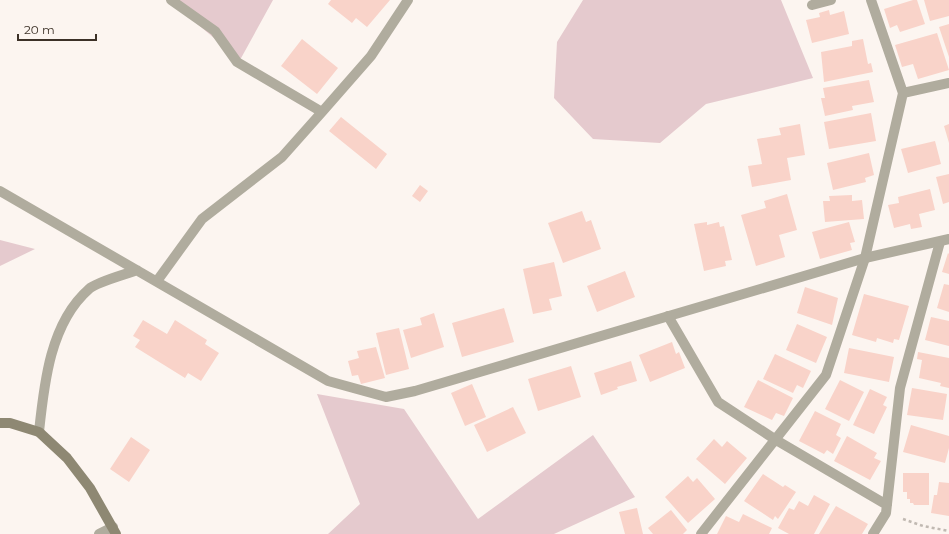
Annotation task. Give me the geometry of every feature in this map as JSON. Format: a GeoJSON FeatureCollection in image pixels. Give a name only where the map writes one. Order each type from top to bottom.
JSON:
{"type":"FeatureCollection","features":[{"type":"Feature","properties":{"kind":"street"},"geometry":{"type":"LineString","coordinates":[[171,0],[215,31],[237,62],[322,112]]}},
{"type":"Feature","properties":{"kind":"street"},"geometry":{"type":"LineString","coordinates":[[157,281],[202,219],[282,157],[371,56],[408,0]]}},
{"type":"Feature","properties":{"kind":"street"},"geometry":{"type":"LineString","coordinates":[[812,5],[831,0]]}},
{"type":"Feature","properties":{"kind":"street"},"geometry":{"type":"LineString","coordinates":[[700,534],[826,375],[865,258],[903,93],[871,0]]}},
{"type":"Feature","properties":{"kind":"street"},"geometry":{"type":"LineString","coordinates":[[903,93],[949,83]]}},
{"type":"Feature","properties":{"kind":"street"},"geometry":{"type":"LineString","coordinates":[[0,191],[328,381],[386,397],[415,391],[865,258],[944,240],[900,388],[886,509],[873,534]]}},
{"type":"Feature","properties":{"kind":"street"},"geometry":{"type":"LineString","coordinates":[[39,432],[44,383],[55,342],[73,308],[90,288],[137,270]]}},
{"type":"Feature","properties":{"kind":"street"},"geometry":{"type":"LineString","coordinates":[[668,316],[718,402],[886,509]]}},
{"type":"Feature","properties":{"kind":"street"},"geometry":{"type":"LineString","coordinates":[[0,423],[10,423],[39,432],[67,458],[90,488],[115,530],[99,534]]}},
{"type":"Feature","properties":{"kind":"path"},"geometry":{"type":"LineString","coordinates":[[886,509],[923,526],[949,531]]}},
{"type":"Feature","properties":{"kind":"shaded area"},"geometry":{"type":"Polygon","coordinates":[[[169,0],[273,0],[240,60],[169,0]]]}},
{"type":"Feature","properties":{"kind":"shaded area"},"geometry":{"type":"Polygon","coordinates":[[[583,0],[781,0],[813,78],[706,104],[660,143],[593,139],[554,98],[557,42],[583,0]]]}},
{"type":"Feature","properties":{"kind":"shaded area"},"geometry":{"type":"Polygon","coordinates":[[[0,240],[35,249],[0,266],[0,240]]]}},
{"type":"Feature","properties":{"kind":"shaded area"},"geometry":{"type":"Polygon","coordinates":[[[317,394],[404,409],[478,519],[593,435],[635,497],[554,534],[328,534],[360,504],[317,394]]]}},
{"type":"Feature","properties":{"kind":"building"},"geometry":{"type":"Polygon","coordinates":[[[331,0],[390,0],[367,27],[356,18],[352,23],[328,4],[331,0]]]}},
{"type":"Feature","properties":{"kind":"building"},"geometry":{"type":"Polygon","coordinates":[[[917,0],[925,24],[900,32],[897,25],[890,28],[884,9],[917,0]]]}},
{"type":"Feature","properties":{"kind":"building"},"geometry":{"type":"Polygon","coordinates":[[[924,0],[949,0],[949,16],[930,21],[924,0]]]}},
{"type":"Feature","properties":{"kind":"building"},"geometry":{"type":"Polygon","coordinates":[[[829,10],[830,15],[844,11],[849,34],[812,43],[806,20],[820,17],[819,13],[829,10]]]}},
{"type":"Feature","properties":{"kind":"building"},"geometry":{"type":"Polygon","coordinates":[[[949,24],[949,57],[939,27],[949,24]]]}},
{"type":"Feature","properties":{"kind":"building"},"geometry":{"type":"Polygon","coordinates":[[[937,33],[949,70],[918,79],[913,64],[902,67],[895,45],[937,33]]]}},
{"type":"Feature","properties":{"kind":"building"},"geometry":{"type":"Polygon","coordinates":[[[302,39],[338,68],[317,94],[281,66],[302,39]]]}},
{"type":"Feature","properties":{"kind":"building"},"geometry":{"type":"Polygon","coordinates":[[[863,39],[868,64],[871,63],[873,72],[824,82],[821,52],[852,46],[852,41],[863,39]]]}},
{"type":"Feature","properties":{"kind":"building"},"geometry":{"type":"Polygon","coordinates":[[[869,80],[874,102],[852,106],[853,110],[825,116],[821,98],[825,98],[823,88],[869,80]]]}},
{"type":"Feature","properties":{"kind":"building"},"geometry":{"type":"Polygon","coordinates":[[[871,113],[876,141],[829,149],[824,122],[871,113]]]}},
{"type":"Feature","properties":{"kind":"building"},"geometry":{"type":"Polygon","coordinates":[[[341,117],[387,154],[376,169],[329,131],[341,117]]]}},
{"type":"Feature","properties":{"kind":"building"},"geometry":{"type":"Polygon","coordinates":[[[800,124],[805,155],[787,158],[791,180],[752,187],[748,166],[762,164],[757,139],[781,135],[779,128],[800,124]]]}},
{"type":"Feature","properties":{"kind":"building"},"geometry":{"type":"Polygon","coordinates":[[[949,124],[949,143],[944,126],[949,124]]]}},
{"type":"Feature","properties":{"kind":"building"},"geometry":{"type":"Polygon","coordinates":[[[935,141],[941,164],[908,173],[901,149],[935,141]]]}},
{"type":"Feature","properties":{"kind":"building"},"geometry":{"type":"Polygon","coordinates":[[[869,153],[874,175],[865,178],[866,182],[833,190],[827,163],[869,153]]]}},
{"type":"Feature","properties":{"kind":"building"},"geometry":{"type":"Polygon","coordinates":[[[949,174],[949,202],[943,204],[936,177],[949,174]]]}},
{"type":"Feature","properties":{"kind":"building"},"geometry":{"type":"Polygon","coordinates":[[[420,185],[428,191],[420,202],[412,196],[420,185]]]}},
{"type":"Feature","properties":{"kind":"building"},"geometry":{"type":"Polygon","coordinates":[[[930,189],[935,210],[919,214],[922,227],[911,229],[910,224],[894,228],[888,205],[899,203],[898,197],[930,189]]]}},
{"type":"Feature","properties":{"kind":"building"},"geometry":{"type":"Polygon","coordinates":[[[787,194],[797,230],[779,235],[785,257],[756,266],[741,215],[766,208],[764,201],[787,194]]]}},
{"type":"Feature","properties":{"kind":"building"},"geometry":{"type":"Polygon","coordinates":[[[852,195],[852,201],[862,200],[864,219],[825,222],[823,201],[830,201],[829,196],[852,195]]]}},
{"type":"Feature","properties":{"kind":"building"},"geometry":{"type":"Polygon","coordinates":[[[582,211],[586,222],[591,220],[601,249],[563,263],[548,223],[582,211]]]}},
{"type":"Feature","properties":{"kind":"building"},"geometry":{"type":"Polygon","coordinates":[[[707,222],[707,225],[719,222],[720,227],[724,226],[732,260],[725,261],[726,266],[704,271],[694,224],[707,222]]]}},
{"type":"Feature","properties":{"kind":"building"},"geometry":{"type":"Polygon","coordinates":[[[849,222],[855,242],[850,243],[852,250],[820,259],[812,232],[849,222]]]}},
{"type":"Feature","properties":{"kind":"building"},"geometry":{"type":"Polygon","coordinates":[[[948,253],[949,254],[949,274],[942,272],[948,253]]]}},
{"type":"Feature","properties":{"kind":"building"},"geometry":{"type":"Polygon","coordinates":[[[554,262],[562,296],[549,299],[552,310],[533,314],[523,269],[554,262]]]}},
{"type":"Feature","properties":{"kind":"building"},"geometry":{"type":"Polygon","coordinates":[[[625,271],[635,297],[597,312],[587,286],[625,271]]]}},
{"type":"Feature","properties":{"kind":"building"},"geometry":{"type":"Polygon","coordinates":[[[944,284],[949,285],[949,312],[937,308],[944,284]]]}},
{"type":"Feature","properties":{"kind":"building"},"geometry":{"type":"Polygon","coordinates":[[[805,287],[838,298],[832,325],[797,313],[805,287]]]}},
{"type":"Feature","properties":{"kind":"building"},"geometry":{"type":"Polygon","coordinates":[[[864,294],[909,306],[899,340],[894,339],[893,343],[877,338],[876,342],[852,335],[864,294]]]}},
{"type":"Feature","properties":{"kind":"building"},"geometry":{"type":"Polygon","coordinates":[[[504,308],[514,342],[462,357],[452,323],[504,308]]]}},
{"type":"Feature","properties":{"kind":"building"},"geometry":{"type":"Polygon","coordinates":[[[434,313],[444,347],[411,358],[403,330],[422,325],[420,318],[434,313]]]}},
{"type":"Feature","properties":{"kind":"building"},"geometry":{"type":"Polygon","coordinates":[[[931,317],[949,321],[949,346],[925,340],[931,317]]]}},
{"type":"Feature","properties":{"kind":"building"},"geometry":{"type":"Polygon","coordinates":[[[143,320],[167,334],[175,320],[207,340],[205,344],[219,353],[201,381],[188,373],[185,378],[135,347],[140,340],[133,336],[143,320]]]}},
{"type":"Feature","properties":{"kind":"building"},"geometry":{"type":"Polygon","coordinates":[[[797,324],[827,337],[816,363],[786,350],[797,324]]]}},
{"type":"Feature","properties":{"kind":"building"},"geometry":{"type":"Polygon","coordinates":[[[399,328],[409,369],[386,375],[376,333],[399,328]]]}},
{"type":"Feature","properties":{"kind":"building"},"geometry":{"type":"Polygon","coordinates":[[[672,342],[676,354],[679,352],[685,368],[650,382],[639,355],[672,342]]]}},
{"type":"Feature","properties":{"kind":"building"},"geometry":{"type":"Polygon","coordinates":[[[376,347],[385,378],[361,384],[358,375],[352,376],[348,361],[359,358],[357,351],[376,347]]]}},
{"type":"Feature","properties":{"kind":"building"},"geometry":{"type":"Polygon","coordinates":[[[849,348],[894,357],[889,382],[844,373],[849,348]]]}},
{"type":"Feature","properties":{"kind":"building"},"geometry":{"type":"Polygon","coordinates":[[[918,352],[949,358],[949,388],[940,386],[941,383],[919,378],[922,360],[917,359],[918,352]]]}},
{"type":"Feature","properties":{"kind":"building"},"geometry":{"type":"Polygon","coordinates":[[[775,354],[811,371],[803,388],[797,385],[793,393],[763,379],[775,354]]]}},
{"type":"Feature","properties":{"kind":"building"},"geometry":{"type":"Polygon","coordinates":[[[631,361],[637,381],[617,387],[618,389],[601,395],[594,373],[631,361]]]}},
{"type":"Feature","properties":{"kind":"building"},"geometry":{"type":"Polygon","coordinates":[[[571,366],[581,397],[538,411],[528,379],[571,366]]]}},
{"type":"Feature","properties":{"kind":"building"},"geometry":{"type":"Polygon","coordinates":[[[758,380],[793,398],[784,416],[776,413],[772,420],[744,407],[758,380]]]}},
{"type":"Feature","properties":{"kind":"building"},"geometry":{"type":"Polygon","coordinates":[[[840,380],[864,392],[849,421],[825,409],[840,380]]]}},
{"type":"Feature","properties":{"kind":"building"},"geometry":{"type":"Polygon","coordinates":[[[472,384],[486,417],[465,426],[451,393],[472,384]]]}},
{"type":"Feature","properties":{"kind":"building"},"geometry":{"type":"Polygon","coordinates":[[[912,388],[947,394],[943,420],[907,415],[912,388]]]}},
{"type":"Feature","properties":{"kind":"building"},"geometry":{"type":"Polygon","coordinates":[[[870,389],[887,397],[883,405],[887,407],[874,434],[853,425],[870,389]]]}},
{"type":"Feature","properties":{"kind":"building"},"geometry":{"type":"Polygon","coordinates":[[[513,407],[526,433],[487,452],[474,425],[513,407]]]}},
{"type":"Feature","properties":{"kind":"building"},"geometry":{"type":"Polygon","coordinates":[[[815,411],[841,424],[836,435],[841,438],[833,454],[827,450],[824,454],[799,441],[815,411]]]}},
{"type":"Feature","properties":{"kind":"building"},"geometry":{"type":"Polygon","coordinates":[[[911,425],[949,436],[949,448],[945,463],[903,452],[911,425]]]}},
{"type":"Feature","properties":{"kind":"building"},"geometry":{"type":"Polygon","coordinates":[[[847,436],[877,453],[874,458],[881,461],[870,480],[834,461],[847,436]]]}},
{"type":"Feature","properties":{"kind":"building"},"geometry":{"type":"Polygon","coordinates":[[[131,437],[150,450],[129,482],[110,469],[131,437]]]}},
{"type":"Feature","properties":{"kind":"building"},"geometry":{"type":"Polygon","coordinates":[[[714,439],[722,447],[727,441],[747,458],[725,484],[696,459],[714,439]]]}},
{"type":"Feature","properties":{"kind":"building"},"geometry":{"type":"Polygon","coordinates":[[[903,473],[929,473],[929,505],[914,505],[913,503],[910,503],[910,499],[907,499],[907,492],[903,492],[903,473]]]}},
{"type":"Feature","properties":{"kind":"building"},"geometry":{"type":"Polygon","coordinates":[[[763,474],[783,487],[785,485],[796,492],[778,519],[775,516],[773,520],[744,501],[763,474]]]}},
{"type":"Feature","properties":{"kind":"building"},"geometry":{"type":"Polygon","coordinates":[[[688,476],[693,482],[697,478],[715,499],[688,523],[665,497],[688,476]]]}},
{"type":"Feature","properties":{"kind":"building"},"geometry":{"type":"Polygon","coordinates":[[[939,482],[949,483],[949,516],[931,513],[934,495],[937,495],[939,482]]]}},
{"type":"Feature","properties":{"kind":"building"},"geometry":{"type":"Polygon","coordinates":[[[814,495],[830,504],[814,534],[789,534],[778,528],[789,508],[794,510],[799,501],[808,506],[814,495]]]}},
{"type":"Feature","properties":{"kind":"building"},"geometry":{"type":"Polygon","coordinates":[[[836,506],[868,524],[862,534],[819,534],[836,506]]]}},
{"type":"Feature","properties":{"kind":"building"},"geometry":{"type":"Polygon","coordinates":[[[637,508],[643,534],[625,534],[619,512],[637,508]]]}},
{"type":"Feature","properties":{"kind":"building"},"geometry":{"type":"Polygon","coordinates":[[[671,510],[687,530],[683,534],[653,534],[648,528],[671,510]]]}},
{"type":"Feature","properties":{"kind":"building"},"geometry":{"type":"Polygon","coordinates":[[[743,514],[772,528],[769,534],[717,534],[726,516],[739,522],[743,514]]]}}]}
